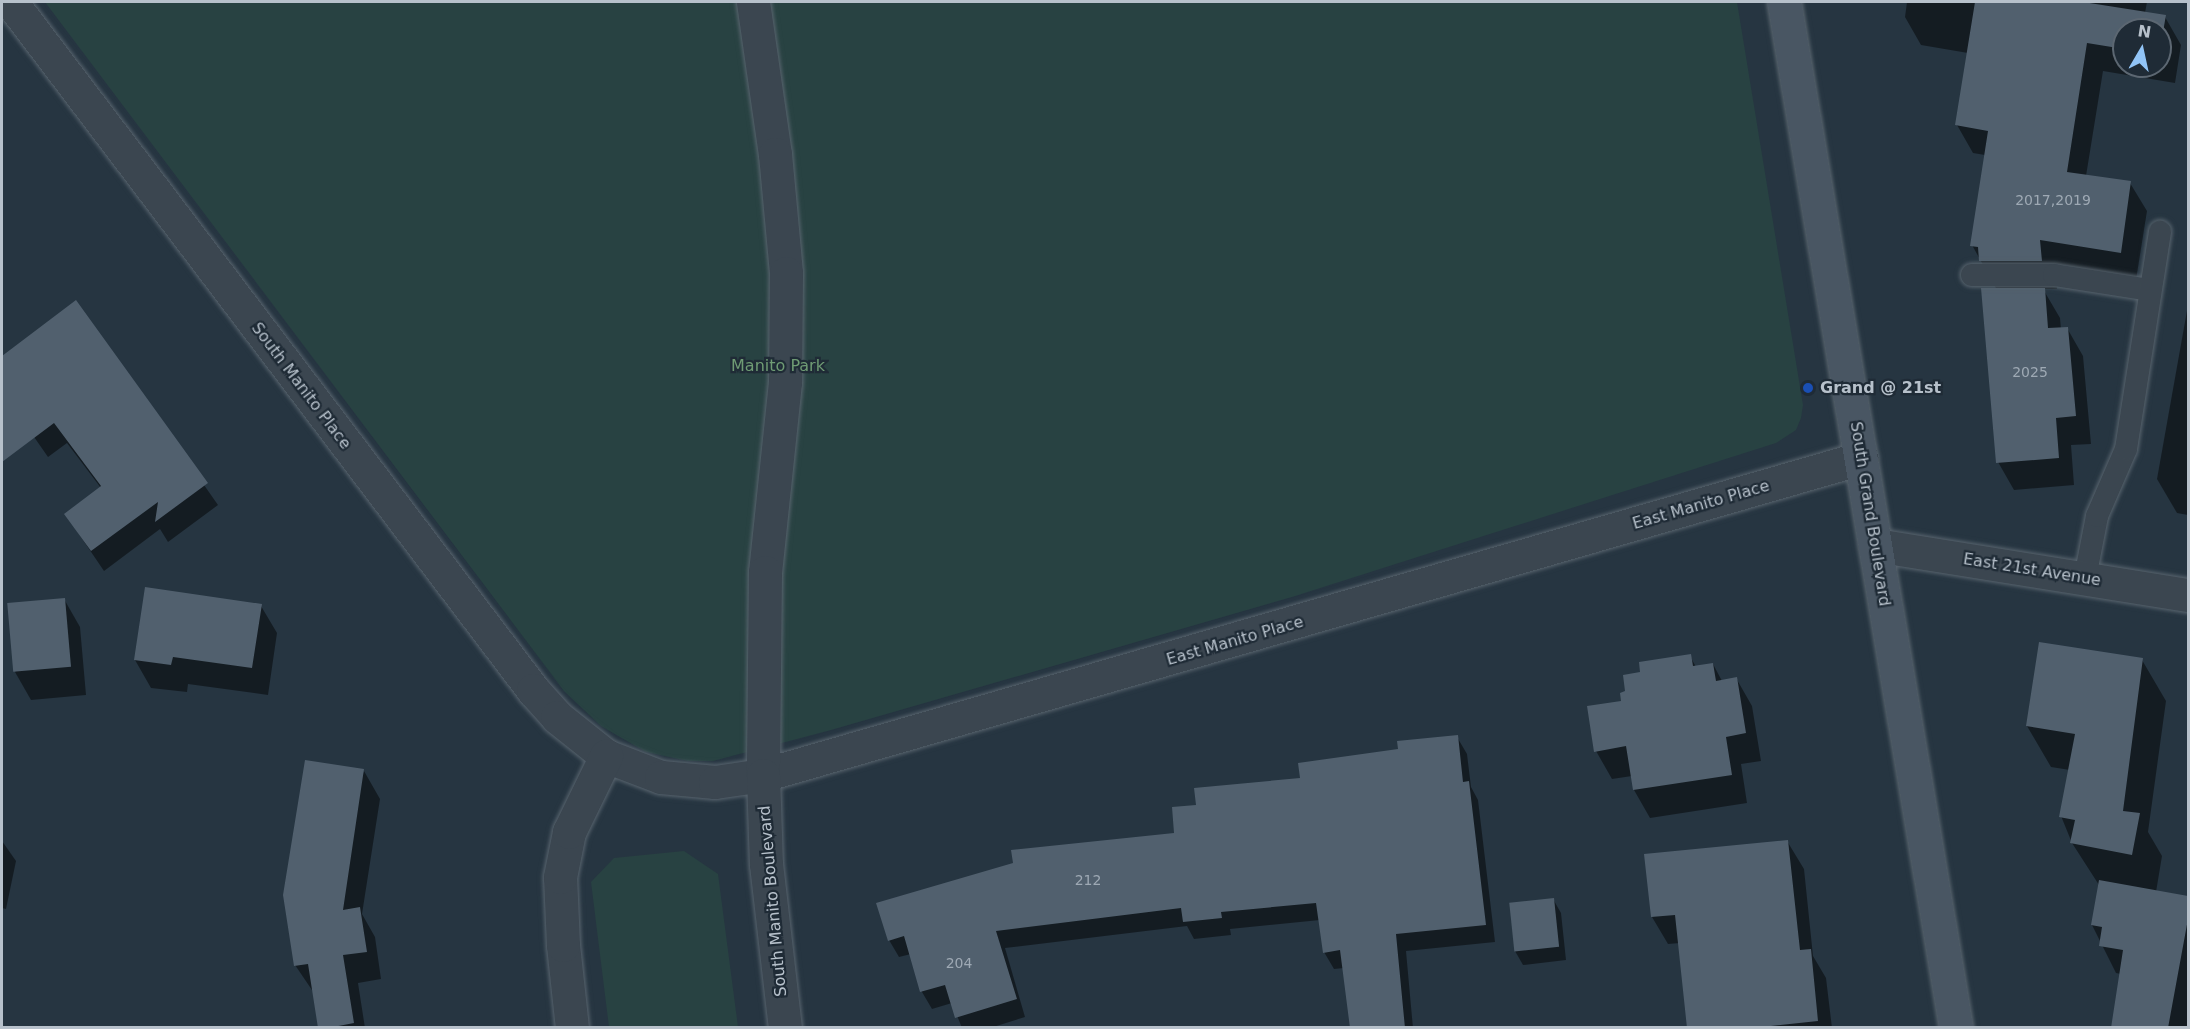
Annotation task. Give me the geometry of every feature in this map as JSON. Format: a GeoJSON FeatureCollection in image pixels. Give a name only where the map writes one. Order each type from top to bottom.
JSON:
{"type":"FeatureCollection","features":[{"type":"Feature","properties":{"kind":"main road","name":"South Grand Boulevard"},"geometry":{"type":"LineString","coordinates":[[1784,2],[1956,1028]]}},
{"type":"Feature","properties":{"kind":"street","name":"South Manito Place"},"geometry":{"type":"LineString","coordinates":[[11,2],[512,664],[557,717],[606,756]]}},
{"type":"Feature","properties":{"kind":"street","name":"South Manito Boulevard"},"geometry":{"type":"LineString","coordinates":[[753,2],[775,154],[787,314],[785,382],[765,572],[763,775],[766,864],[785,1028]]}},
{"type":"Feature","properties":{"kind":"street","name":"East Manito Place"},"geometry":{"type":"LineString","coordinates":[[606,756],[631,768],[686,782],[715,782],[763,775],[1861,458]]}},
{"type":"Feature","properties":{"kind":"street","name":"East 21st Avenue"},"geometry":{"type":"LineString","coordinates":[[1875,545],[2188,595]]}},
{"type":"Feature","properties":{"kind":"street"},"geometry":{"type":"LineString","coordinates":[[572,1028],[562,945],[560,877],[569,832],[606,756]]}},
{"type":"Feature","properties":{"kind":"lane"},"geometry":{"type":"LineString","coordinates":[[2085,578],[2097,516],[2126,449],[2160,232]]}},
{"type":"Feature","properties":{"kind":"lane"},"geometry":{"type":"LineString","coordinates":[[1972,275],[2054,275],[2150,290]]}},
{"type":"Feature","properties":{"kind":"green space","name":"Manito Park"},"geometry":{"type":"Polygon","coordinates":[[[45,2],[1737,2],[1803,405],[1801,418],[1796,430],[1776,443],[1292,597],[831,730],[713,761],[688,761],[646,752],[601,726],[564,691],[45,2]]]}},
{"type":"Feature","properties":{"kind":"green space"},"geometry":{"type":"Polygon","coordinates":[[[684,851],[718,874],[738,1027],[609,1027],[591,882],[614,858],[684,851]]]}},
{"type":"Feature","properties":{"kind":"building"},"geometry":{"type":"Polygon","coordinates":[[[1975,2],[2083,2],[2166,15],[2165,18],[2112,18],[2112,47],[2087,43],[2067,172],[2131,181],[2121,253],[2040,240],[2042,261],[1979,261],[1978,247],[1970,246],[1988,131],[1955,125],[1975,2]]]}},
{"type":"Feature","properties":{"kind":"building"},"geometry":{"type":"Polygon","coordinates":[[[1981,288],[2045,288],[2048,328],[2068,327],[2076,416],[2056,418],[2059,458],[1996,463],[1981,288]]]}},
{"type":"Feature","properties":{"kind":"building"},"geometry":{"type":"Polygon","coordinates":[[[76,300],[208,483],[155,522],[158,502],[91,551],[64,514],[101,486],[54,423],[2,462],[2,356],[76,300]]]}},
{"type":"Feature","properties":{"kind":"building"},"geometry":{"type":"Polygon","coordinates":[[[145,587],[262,604],[252,668],[173,657],[171,665],[134,660],[145,587]]]}},
{"type":"Feature","properties":{"kind":"building"},"geometry":{"type":"Polygon","coordinates":[[[65,598],[71,667],[13,672],[7,603],[65,598]]]}},
{"type":"Feature","properties":{"kind":"building"},"geometry":{"type":"Polygon","coordinates":[[[2039,642],[2143,658],[2123,811],[2140,813],[2132,855],[2070,843],[2075,820],[2059,817],[2075,734],[2026,726],[2039,642]]]}},
{"type":"Feature","properties":{"kind":"building"},"geometry":{"type":"Polygon","coordinates":[[[1691,654],[1693,666],[1713,663],[1716,681],[1737,677],[1746,733],[1726,737],[1732,775],[1633,790],[1626,746],[1594,752],[1587,706],[1621,701],[1620,693],[1625,691],[1623,675],[1640,672],[1639,662],[1691,654]]]}},
{"type":"Feature","properties":{"kind":"building"},"geometry":{"type":"Polygon","coordinates":[[[1458,735],[1463,782],[1469,781],[1486,925],[1396,934],[1405,1028],[1350,1028],[1340,950],[1323,953],[1316,903],[1221,912],[1222,918],[1183,922],[1181,908],[996,931],[1017,999],[955,1018],[945,985],[920,992],[904,936],[888,941],[876,903],[1013,863],[1011,850],[1174,833],[1172,807],[1196,805],[1194,788],[1300,778],[1298,763],[1398,749],[1397,741],[1458,735]]]}},
{"type":"Feature","properties":{"kind":"building"},"geometry":{"type":"Polygon","coordinates":[[[305,760],[364,769],[343,910],[360,907],[367,952],[343,955],[354,1023],[328,1028],[318,1028],[308,964],[294,966],[283,895],[305,760]]]}},
{"type":"Feature","properties":{"kind":"building"},"geometry":{"type":"Polygon","coordinates":[[[1788,840],[1800,950],[1811,949],[1818,1021],[1753,1028],[1687,1028],[1675,915],[1651,917],[1644,854],[1788,840]]]}},
{"type":"Feature","properties":{"kind":"building"},"geometry":{"type":"Polygon","coordinates":[[[2099,880],[2188,896],[2188,919],[2168,1028],[2111,1028],[2123,950],[2099,946],[2102,927],[2091,925],[2099,880]]]}},
{"type":"Feature","properties":{"kind":"building"},"geometry":{"type":"Polygon","coordinates":[[[1554,898],[1559,947],[1514,951],[1509,903],[1554,898]]]}},
{"type":"Feature","properties":{"kind":"place","name":"Grand @ 21st"},"geometry":{"type":"Point","coordinates":[1808,388]}}]}
